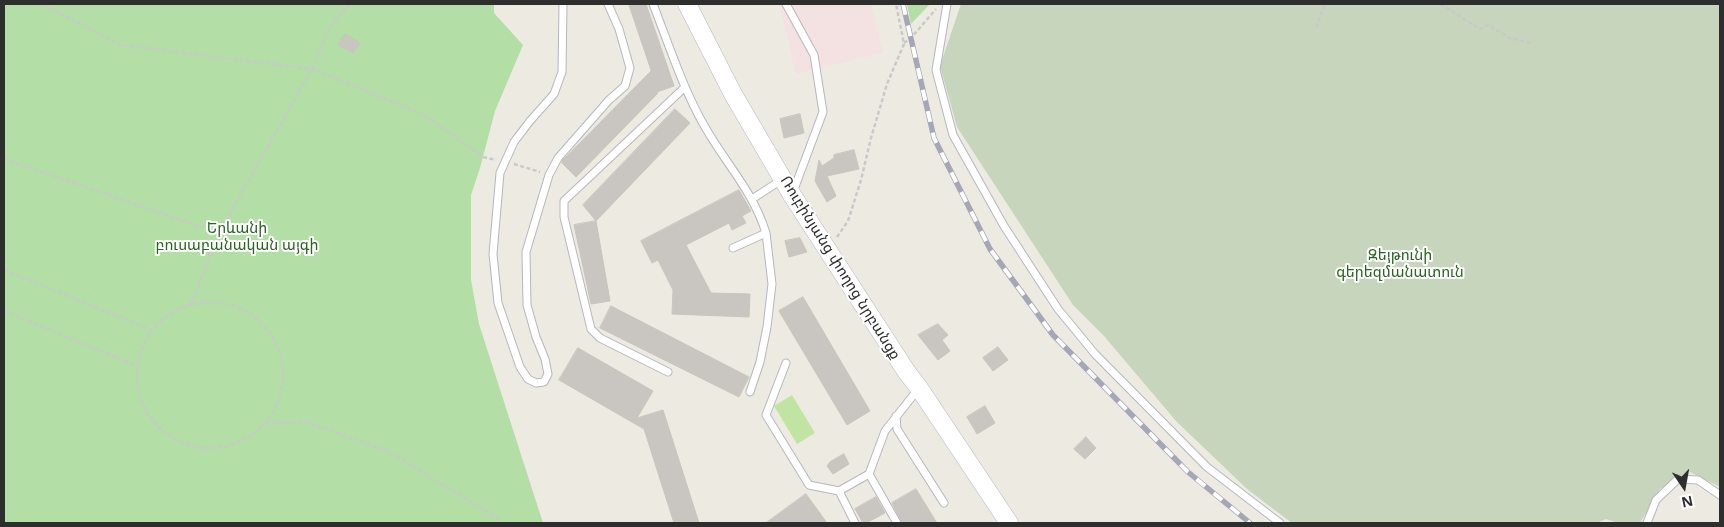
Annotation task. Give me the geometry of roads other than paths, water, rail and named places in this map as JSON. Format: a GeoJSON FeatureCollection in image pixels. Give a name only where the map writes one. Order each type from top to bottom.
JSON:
{"type":"FeatureCollection","features":[{"type":"Feature","properties":{"kind":"street","name":"Ռուբինյանց փողոց նրբանցք"},"geometry":{"type":"LineString","coordinates":[[687,4],[733,94],[792,195],[906,371],[1009,523]]}},
{"type":"Feature","properties":{"kind":"lane"},"geometry":{"type":"LineString","coordinates":[[564,4],[562,72],[554,94],[530,120],[514,142],[500,173],[493,254],[498,304],[520,367],[528,379],[536,383],[544,382],[548,374],[527,305],[526,252],[549,175],[558,158],[609,100],[625,86],[630,68],[608,4]]}},
{"type":"Feature","properties":{"kind":"lane"},"geometry":{"type":"LineString","coordinates":[[653,4],[685,87],[705,129],[752,199],[766,233],[772,284],[767,327],[760,362],[750,392]]}},
{"type":"Feature","properties":{"kind":"lane"},"geometry":{"type":"LineString","coordinates":[[786,4],[814,55],[823,112],[792,195]]}},
{"type":"Feature","properties":{"kind":"lane"},"geometry":{"type":"LineString","coordinates":[[946,4],[936,70],[953,134],[1004,226],[1058,309],[1095,354],[1207,467],[1280,523]]}},
{"type":"Feature","properties":{"kind":"lane"},"geometry":{"type":"LineString","coordinates":[[668,372],[600,338],[591,329],[564,217],[564,201],[685,87]]}},
{"type":"Feature","properties":{"kind":"lane"},"geometry":{"type":"LineString","coordinates":[[752,199],[783,178]]}},
{"type":"Feature","properties":{"kind":"lane"},"geometry":{"type":"LineString","coordinates":[[733,248],[766,233]]}},
{"type":"Feature","properties":{"kind":"lane"},"geometry":{"type":"LineString","coordinates":[[786,363],[766,414],[809,485],[840,491],[869,474],[884,431],[919,388]]}},
{"type":"Feature","properties":{"kind":"lane"},"geometry":{"type":"LineString","coordinates":[[896,416],[897,429],[944,503]]}},
{"type":"Feature","properties":{"kind":"lane"},"geometry":{"type":"LineString","coordinates":[[869,474],[897,523]]}},
{"type":"Feature","properties":{"kind":"lane"},"geometry":{"type":"LineString","coordinates":[[1647,523],[1656,500],[1678,479],[1698,480],[1720,495]]}},
{"type":"Feature","properties":{"kind":"lane"},"geometry":{"type":"LineString","coordinates":[[840,491],[855,523]]}},
{"type":"Feature","properties":{"kind":"railway"},"geometry":{"type":"LineString","coordinates":[[903,4],[934,138],[990,249],[1053,335],[1188,472],[1250,523]]}},
{"type":"Feature","properties":{"kind":"park label","name":"Երևանի բուսաբանական այգի"},"geometry":{"type":"Point","coordinates":[237,238]}},
{"type":"Feature","properties":{"kind":"park label","name":"Զեյթունի գերեզմանատուն"},"geometry":{"type":"Point","coordinates":[1400,264]}}]}
